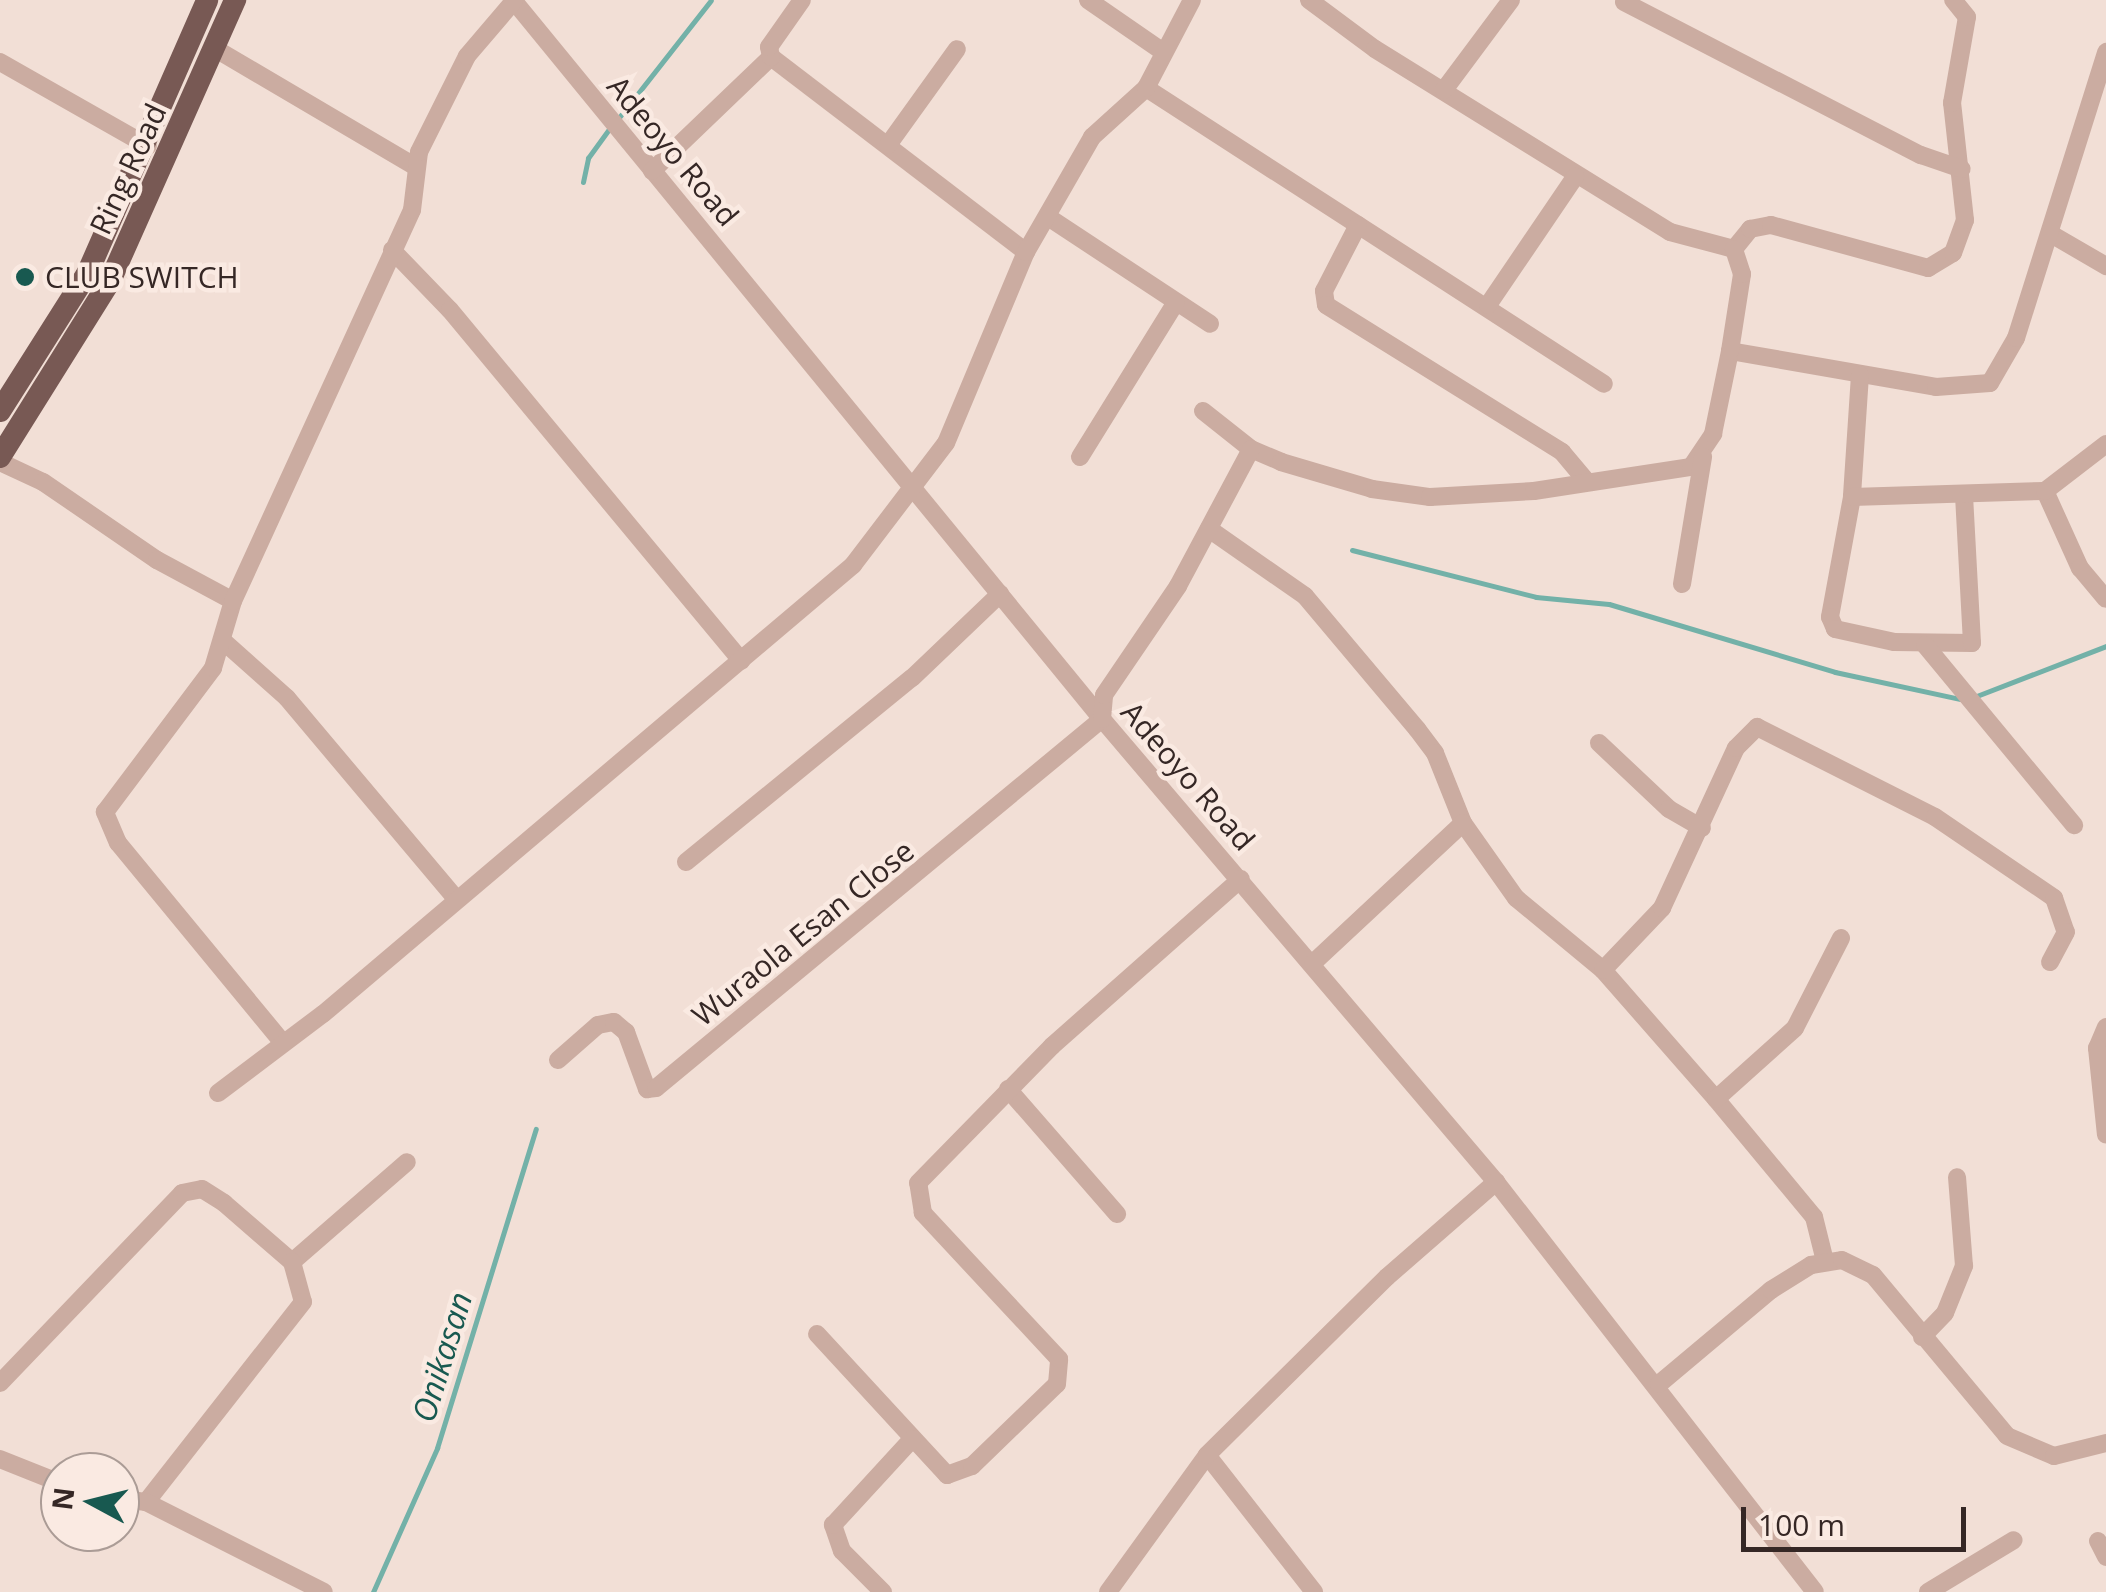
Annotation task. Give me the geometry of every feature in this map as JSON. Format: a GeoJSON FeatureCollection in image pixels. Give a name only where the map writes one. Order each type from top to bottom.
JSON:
{"type":"FeatureCollection","features":[{"type":"Feature","properties":{"kind":"main road","name":"Ring Road"},"geometry":{"type":"LineString","coordinates":[[0,411],[87,274],[148,146],[207,0]]}},
{"type":"Feature","properties":{"kind":"main road","name":"Ring Road"},"geometry":{"type":"LineString","coordinates":[[0,460],[110,281],[235,0]]}},
{"type":"Feature","properties":{"kind":"street"},"geometry":{"type":"LineString","coordinates":[[802,0],[769,47],[771,57],[1026,252]]}},
{"type":"Feature","properties":{"kind":"street"},"geometry":{"type":"LineString","coordinates":[[1088,0],[1162,51]]}},
{"type":"Feature","properties":{"kind":"street"},"geometry":{"type":"LineString","coordinates":[[218,1093],[842,577],[917,487],[946,443],[1026,252],[1092,137],[1146,88],[1192,0]]}},
{"type":"Feature","properties":{"kind":"street"},"geometry":{"type":"LineString","coordinates":[[1310,0],[1575,176],[1670,232],[1734,249]]}},
{"type":"Feature","properties":{"kind":"street"},"geometry":{"type":"LineString","coordinates":[[1444,90],[1511,0]]}},
{"type":"Feature","properties":{"kind":"street"},"geometry":{"type":"LineString","coordinates":[[1734,249],[1750,229],[1771,224],[1902,264],[1941,264],[1960,239],[1962,169],[1952,102],[1967,17],[1953,0]]}},
{"type":"Feature","properties":{"kind":"street"},"geometry":{"type":"LineString","coordinates":[[283,1043],[118,843],[106,812],[203,686],[222,640],[232,601],[412,210],[414,166],[467,56],[514,1]]}},
{"type":"Feature","properties":{"kind":"street","name":"Adeoyo Road"},"geometry":{"type":"LineString","coordinates":[[514,1],[917,487],[1102,719],[1496,1182],[1659,1384],[1815,1592]]}},
{"type":"Feature","properties":{"kind":"street"},"geometry":{"type":"LineString","coordinates":[[1624,2],[1921,156],[1962,169]]}},
{"type":"Feature","properties":{"kind":"street"},"geometry":{"type":"LineString","coordinates":[[214,48],[414,166]]}},
{"type":"Feature","properties":{"kind":"street"},"geometry":{"type":"LineString","coordinates":[[888,145],[958,50]]}},
{"type":"Feature","properties":{"kind":"street"},"geometry":{"type":"LineString","coordinates":[[1730,351],[1961,390],[1990,382],[2016,338],[2099,97],[2106,52]]}},
{"type":"Feature","properties":{"kind":"street"},"geometry":{"type":"LineString","coordinates":[[652,171],[771,57]]}},
{"type":"Feature","properties":{"kind":"street"},"geometry":{"type":"LineString","coordinates":[[0,62],[148,146]]}},
{"type":"Feature","properties":{"kind":"street"},"geometry":{"type":"LineString","coordinates":[[1146,88],[1488,305],[1604,384]]}},
{"type":"Feature","properties":{"kind":"street"},"geometry":{"type":"LineString","coordinates":[[1488,305],[1575,176]]}},
{"type":"Feature","properties":{"kind":"street"},"geometry":{"type":"LineString","coordinates":[[1048,217],[1210,324]]}},
{"type":"Feature","properties":{"kind":"street"},"geometry":{"type":"LineString","coordinates":[[1358,224],[1324,291],[1326,305],[1562,452],[1588,482]]}},
{"type":"Feature","properties":{"kind":"street"},"geometry":{"type":"LineString","coordinates":[[2051,234],[2106,266]]}},
{"type":"Feature","properties":{"kind":"street"},"geometry":{"type":"LineString","coordinates":[[1682,584],[1703,456],[1730,351],[1742,274],[1734,249]]}},
{"type":"Feature","properties":{"kind":"street"},"geometry":{"type":"LineString","coordinates":[[392,250],[450,310],[741,661]]}},
{"type":"Feature","properties":{"kind":"street"},"geometry":{"type":"LineString","coordinates":[[1080,456],[1176,302]]}},
{"type":"Feature","properties":{"kind":"street"},"geometry":{"type":"LineString","coordinates":[[1860,374],[1852,496],[1831,624],[1876,640],[1966,646],[1976,634],[1964,496]]}},
{"type":"Feature","properties":{"kind":"street"},"geometry":{"type":"LineString","coordinates":[[1203,411],[1250,449],[1372,489],[1430,497],[1480,497],[1670,473],[1703,456]]}},
{"type":"Feature","properties":{"kind":"street"},"geometry":{"type":"LineString","coordinates":[[1852,496],[2046,491],[2106,444]]}},
{"type":"Feature","properties":{"kind":"street"},"geometry":{"type":"LineString","coordinates":[[1102,719],[1104,695],[1209,529],[1250,449]]}},
{"type":"Feature","properties":{"kind":"street"},"geometry":{"type":"LineString","coordinates":[[0,460],[43,482],[157,560],[232,601]]}},
{"type":"Feature","properties":{"kind":"street"},"geometry":{"type":"LineString","coordinates":[[2046,491],[2080,568],[2106,599]]}},
{"type":"Feature","properties":{"kind":"street"},"geometry":{"type":"LineString","coordinates":[[1209,529],[1306,596],[1435,753],[1463,823],[1516,898],[1603,970],[1716,1099],[1814,1218],[1825,1261]]}},
{"type":"Feature","properties":{"kind":"street"},"geometry":{"type":"LineString","coordinates":[[686,862],[912,678],[1000,594]]}},
{"type":"Feature","properties":{"kind":"street"},"geometry":{"type":"LineString","coordinates":[[222,640],[287,698],[454,896]]}},
{"type":"Feature","properties":{"kind":"street"},"geometry":{"type":"LineString","coordinates":[[1926,645],[2074,826]]}},
{"type":"Feature","properties":{"kind":"street","name":"Wuraola Esan Close"},"geometry":{"type":"LineString","coordinates":[[558,1060],[598,1025],[614,1022],[626,1032],[647,1089],[656,1088],[1102,719]]}},
{"type":"Feature","properties":{"kind":"street"},"geometry":{"type":"LineString","coordinates":[[1603,970],[1662,908],[1743,736],[1757,727],[1935,817],[2054,898],[2066,932],[2050,962]]}},
{"type":"Feature","properties":{"kind":"street"},"geometry":{"type":"LineString","coordinates":[[1599,742],[1668,809],[1702,828]]}},
{"type":"Feature","properties":{"kind":"street"},"geometry":{"type":"LineString","coordinates":[[1313,963],[1463,823]]}},
{"type":"Feature","properties":{"kind":"street"},"geometry":{"type":"LineString","coordinates":[[817,1334],[940,1470],[956,1475],[1062,1375],[1059,1359],[924,1212],[917,1194],[927,1168],[1008,1089],[1241,879]]}},
{"type":"Feature","properties":{"kind":"street"},"geometry":{"type":"LineString","coordinates":[[1716,1099],[1795,1028],[1841,938]]}},
{"type":"Feature","properties":{"kind":"street"},"geometry":{"type":"LineString","coordinates":[[2106,1027],[2097,1048],[2106,1135]]}},
{"type":"Feature","properties":{"kind":"street"},"geometry":{"type":"LineString","coordinates":[[1008,1089],[1117,1214]]}},
{"type":"Feature","properties":{"kind":"street"},"geometry":{"type":"LineString","coordinates":[[292,1262],[407,1162]]}},
{"type":"Feature","properties":{"kind":"street"},"geometry":{"type":"LineString","coordinates":[[1922,1337],[1945,1312],[1964,1266],[1956,1177]]}},
{"type":"Feature","properties":{"kind":"street"},"geometry":{"type":"LineString","coordinates":[[1108,1592],[1208,1455],[1387,1277],[1496,1182]]}},
{"type":"Feature","properties":{"kind":"street"},"geometry":{"type":"LineString","coordinates":[[0,1383],[182,1193],[202,1189],[292,1262],[302,1283],[296,1316],[146,1502]]}},
{"type":"Feature","properties":{"kind":"street"},"geometry":{"type":"LineString","coordinates":[[1659,1384],[1771,1290],[1825,1261],[1856,1263],[1873,1275],[2007,1436],[2054,1456],[2106,1443]]}},
{"type":"Feature","properties":{"kind":"street"},"geometry":{"type":"LineString","coordinates":[[883,1592],[842,1552],[833,1525],[912,1440]]}},
{"type":"Feature","properties":{"kind":"street"},"geometry":{"type":"LineString","coordinates":[[1208,1455],[1314,1592]]}},
{"type":"Feature","properties":{"kind":"street"},"geometry":{"type":"LineString","coordinates":[[0,1460],[40,1475]]}},
{"type":"Feature","properties":{"kind":"street"},"geometry":{"type":"LineString","coordinates":[[140,1501],[324,1592]]}},
{"type":"Feature","properties":{"kind":"street"},"geometry":{"type":"LineString","coordinates":[[1928,1592],[2014,1540]]}},
{"type":"Feature","properties":{"kind":"street"},"geometry":{"type":"LineString","coordinates":[[1125,1568],[1130,1592]]}},
{"type":"Feature","properties":{"kind":"waterway"},"geometry":{"type":"LineString","coordinates":[[617,120],[711,0]]}},
{"type":"Feature","properties":{"kind":"waterway"},"geometry":{"type":"LineString","coordinates":[[583,182],[588,158],[610,128]]}},
{"type":"Feature","properties":{"kind":"waterway"},"geometry":{"type":"LineString","coordinates":[[1352,550],[1536,597],[1609,604],[1835,672],[1964,700]]}},
{"type":"Feature","properties":{"kind":"waterway"},"geometry":{"type":"LineString","coordinates":[[1974,697],[2106,646]]}},
{"type":"Feature","properties":{"kind":"waterway","name":"Onikasan"},"geometry":{"type":"LineString","coordinates":[[373,1592],[437,1448],[536,1129]]}},
{"type":"Feature","properties":{"kind":"place","name":"CLUB SWITCH"},"geometry":{"type":"Point","coordinates":[25,277]}}]}
